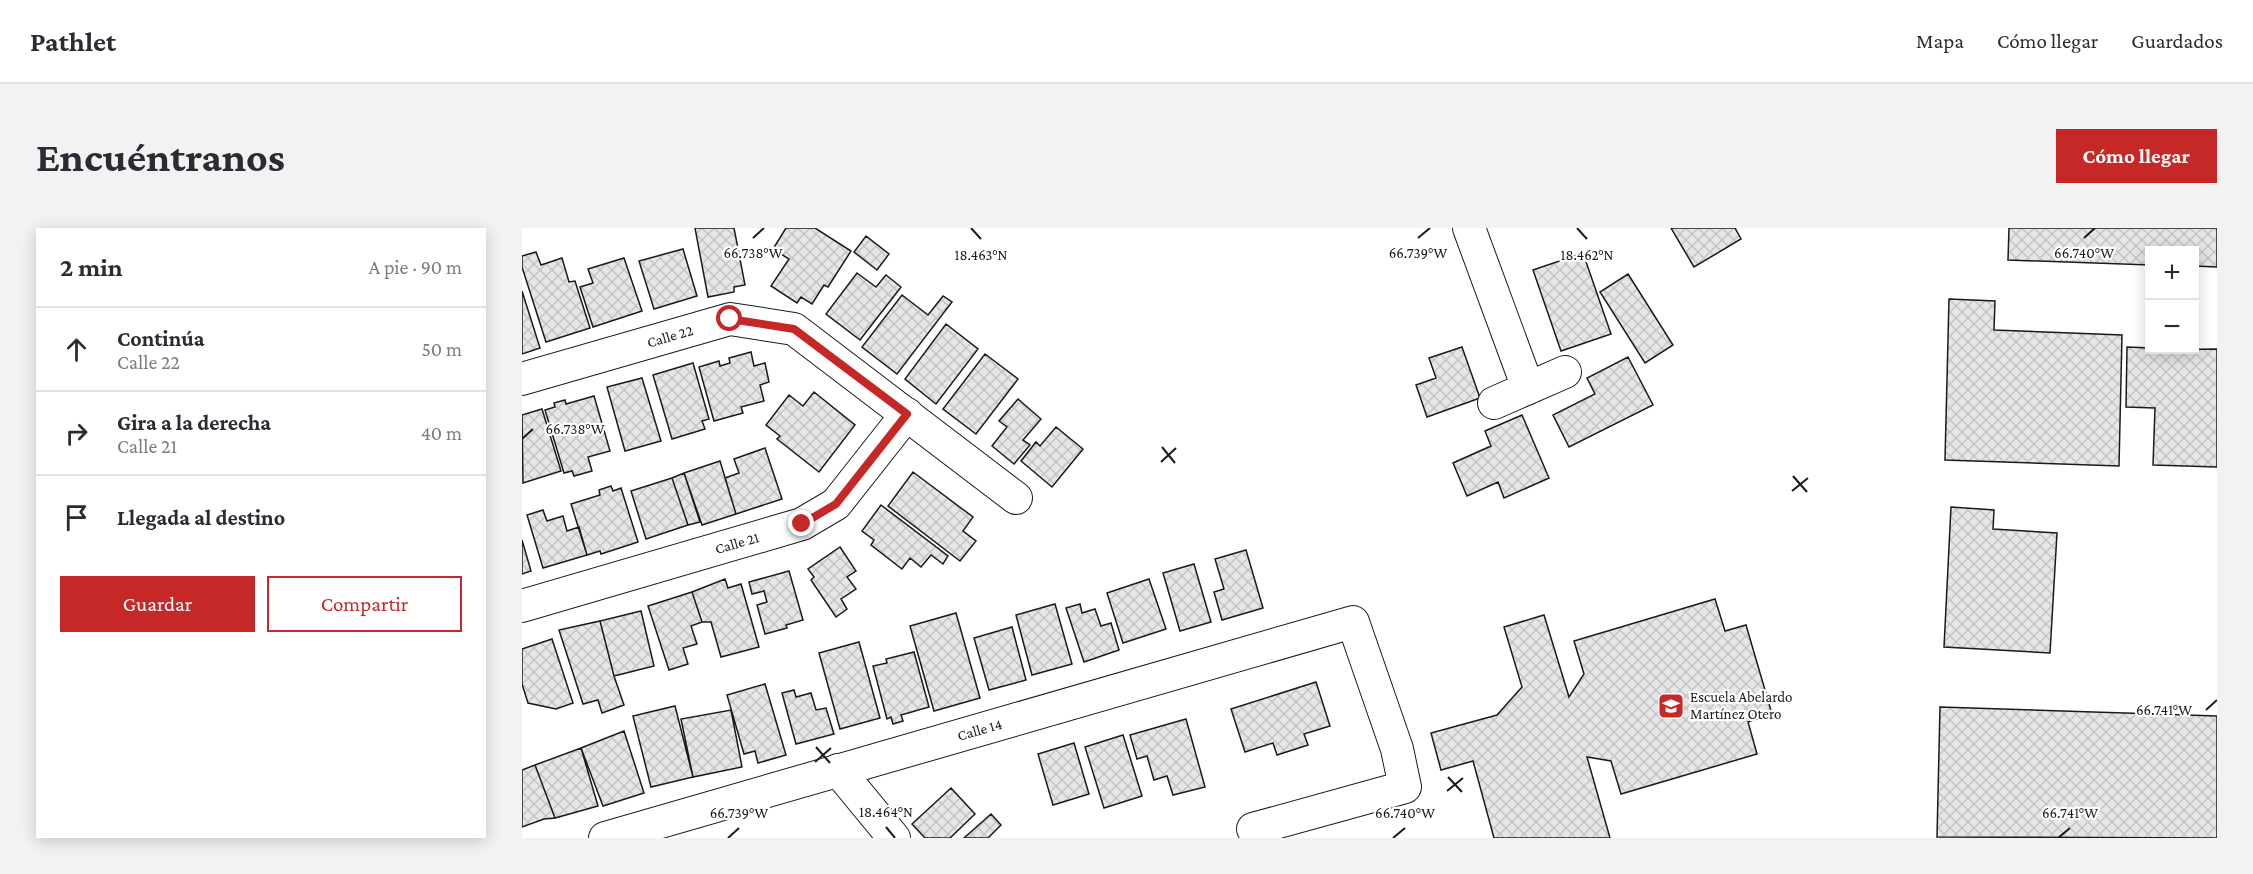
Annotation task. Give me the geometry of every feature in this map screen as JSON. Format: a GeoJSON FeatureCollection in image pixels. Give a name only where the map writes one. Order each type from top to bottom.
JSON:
{"type":"FeatureCollection","features":[{"type":"Feature","properties":{"kind":"street"},"geometry":{"type":"LineString","coordinates":[[1469,228],[1528,388]]}},
{"type":"Feature","properties":{"kind":"street","name":"Calle 22"},"geometry":{"type":"LineString","coordinates":[[522,379],[730,319],[794,329],[1016,498]]}},
{"type":"Feature","properties":{"kind":"street"},"geometry":{"type":"LineString","coordinates":[[1494,403],[1565,372]]}},
{"type":"Feature","properties":{"kind":"street","name":"Calle 21"},"geometry":{"type":"LineString","coordinates":[[522,606],[802,524],[836,504],[907,414]]}},
{"type":"Feature","properties":{"kind":"street","name":"Calle 14"},"geometry":{"type":"LineString","coordinates":[[608,838],[1353,622],[1397,749],[1404,787],[1253,829]]}},
{"type":"Feature","properties":{"kind":"street"},"geometry":{"type":"LineString","coordinates":[[838,770],[894,838]]}},
{"type":"Feature","properties":{"kind":"building"},"geometry":{"type":"Polygon","coordinates":[[[695,228],[734,228],[745,285],[734,287],[734,292],[708,297],[695,228]]]}},
{"type":"Feature","properties":{"kind":"building"},"geometry":{"type":"Polygon","coordinates":[[[786,228],[815,228],[851,251],[828,287],[824,285],[812,304],[801,297],[797,303],[771,286],[789,259],[773,249],[786,228]]]}},
{"type":"Feature","properties":{"kind":"building"},"geometry":{"type":"Polygon","coordinates":[[[1671,228],[1735,228],[1741,239],[1694,267],[1671,228]]]}},
{"type":"Feature","properties":{"kind":"building"},"geometry":{"type":"Polygon","coordinates":[[[2009,228],[2217,228],[2217,267],[2199,266],[2199,246],[2145,246],[2145,265],[2008,260],[2009,228]]]}},
{"type":"Feature","properties":{"kind":"building"},"geometry":{"type":"Polygon","coordinates":[[[866,236],[889,254],[877,270],[854,252],[866,236]]]}},
{"type":"Feature","properties":{"kind":"building"},"geometry":{"type":"Polygon","coordinates":[[[683,249],[697,296],[654,309],[639,261],[683,249]]]}},
{"type":"Feature","properties":{"kind":"building"},"geometry":{"type":"Polygon","coordinates":[[[536,252],[541,265],[562,258],[569,282],[575,281],[590,328],[546,342],[522,267],[522,256],[536,252]]]}},
{"type":"Feature","properties":{"kind":"building"},"geometry":{"type":"Polygon","coordinates":[[[1583,253],[1611,334],[1561,351],[1533,270],[1583,253]]]}},
{"type":"Feature","properties":{"kind":"building"},"geometry":{"type":"Polygon","coordinates":[[[624,258],[642,311],[593,327],[580,287],[593,283],[588,269],[624,258]]]}},
{"type":"Feature","properties":{"kind":"building"},"geometry":{"type":"Polygon","coordinates":[[[857,273],[876,287],[886,275],[901,287],[860,340],[826,314],[857,273]]]}},
{"type":"Feature","properties":{"kind":"building"},"geometry":{"type":"Polygon","coordinates":[[[1628,274],[1673,345],[1645,363],[1600,292],[1628,274]]]}},
{"type":"Feature","properties":{"kind":"building"},"geometry":{"type":"Polygon","coordinates":[[[522,291],[540,348],[522,354],[522,291]]]}},
{"type":"Feature","properties":{"kind":"building"},"geometry":{"type":"Polygon","coordinates":[[[902,295],[928,315],[943,296],[952,302],[897,374],[862,347],[902,295]]]}},
{"type":"Feature","properties":{"kind":"building"},"geometry":{"type":"Polygon","coordinates":[[[1949,299],[1995,301],[1994,330],[2122,335],[2119,466],[1945,460],[1949,299]]]}},
{"type":"Feature","properties":{"kind":"building"},"geometry":{"type":"Polygon","coordinates":[[[946,324],[978,349],[936,404],[905,379],[946,324]]]}},
{"type":"Feature","properties":{"kind":"building"},"geometry":{"type":"Polygon","coordinates":[[[1462,347],[1480,398],[1427,417],[1416,385],[1436,378],[1429,358],[1462,347]]]}},
{"type":"Feature","properties":{"kind":"building"},"geometry":{"type":"Polygon","coordinates":[[[2127,347],[2145,348],[2145,354],[2199,354],[2199,349],[2217,349],[2217,467],[2153,465],[2155,408],[2126,407],[2127,347]]]}},
{"type":"Feature","properties":{"kind":"building"},"geometry":{"type":"Polygon","coordinates":[[[751,352],[754,366],[765,363],[769,382],[760,385],[764,401],[741,407],[743,413],[714,421],[699,367],[719,361],[720,366],[730,363],[729,358],[751,352]]]}},
{"type":"Feature","properties":{"kind":"building"},"geometry":{"type":"Polygon","coordinates":[[[985,354],[1018,379],[976,434],[943,409],[985,354]]]}},
{"type":"Feature","properties":{"kind":"building"},"geometry":{"type":"Polygon","coordinates":[[[1628,357],[1653,405],[1569,447],[1553,415],[1595,394],[1587,378],[1628,357]]]}},
{"type":"Feature","properties":{"kind":"building"},"geometry":{"type":"Polygon","coordinates":[[[693,363],[709,419],[702,421],[705,429],[672,439],[653,375],[693,363]]]}},
{"type":"Feature","properties":{"kind":"building"},"geometry":{"type":"Polygon","coordinates":[[[642,378],[661,441],[625,451],[607,387],[642,378]]]}},
{"type":"Feature","properties":{"kind":"building"},"geometry":{"type":"Polygon","coordinates":[[[814,392],[855,425],[819,472],[777,439],[780,436],[766,425],[789,395],[803,406],[814,392]]]}},
{"type":"Feature","properties":{"kind":"building"},"geometry":{"type":"Polygon","coordinates":[[[594,396],[610,451],[588,457],[592,471],[574,476],[572,471],[564,473],[545,410],[555,407],[554,403],[565,400],[566,404],[594,396]]]}},
{"type":"Feature","properties":{"kind":"building"},"geometry":{"type":"Polygon","coordinates":[[[1018,399],[1041,419],[1023,440],[1030,445],[1014,464],[992,446],[1007,427],[999,421],[1018,399]]]}},
{"type":"Feature","properties":{"kind":"building"},"geometry":{"type":"Polygon","coordinates":[[[542,409],[561,471],[523,483],[522,415],[542,409]]]}},
{"type":"Feature","properties":{"kind":"building"},"geometry":{"type":"Polygon","coordinates":[[[1522,415],[1549,478],[1504,498],[1498,482],[1467,496],[1453,463],[1491,446],[1485,431],[1522,415]]]}},
{"type":"Feature","properties":{"kind":"building"},"geometry":{"type":"Polygon","coordinates":[[[1056,427],[1083,449],[1052,487],[1021,461],[1036,442],[1040,446],[1056,427]]]}},
{"type":"Feature","properties":{"kind":"building"},"geometry":{"type":"Polygon","coordinates":[[[765,448],[782,499],[736,514],[725,478],[739,473],[734,459],[765,448]]]}},
{"type":"Feature","properties":{"kind":"building"},"geometry":{"type":"Polygon","coordinates":[[[720,461],[736,514],[702,525],[684,473],[720,461]]]}},
{"type":"Feature","properties":{"kind":"building"},"geometry":{"type":"Polygon","coordinates":[[[913,472],[973,517],[963,531],[976,541],[960,561],[888,506],[913,472]]]}},
{"type":"Feature","properties":{"kind":"building"},"geometry":{"type":"Polygon","coordinates":[[[684,473],[700,522],[688,525],[672,478],[684,473]]]}},
{"type":"Feature","properties":{"kind":"building"},"geometry":{"type":"Polygon","coordinates":[[[672,478],[688,525],[646,539],[631,491],[672,478]]]}},
{"type":"Feature","properties":{"kind":"building"},"geometry":{"type":"Polygon","coordinates":[[[611,486],[613,491],[621,488],[638,542],[601,554],[600,551],[587,555],[571,504],[600,495],[599,490],[611,486]]]}},
{"type":"Feature","properties":{"kind":"building"},"geometry":{"type":"Polygon","coordinates":[[[881,505],[948,556],[943,564],[931,555],[921,567],[910,558],[902,569],[871,545],[874,540],[862,531],[881,505]]]}},
{"type":"Feature","properties":{"kind":"building"},"geometry":{"type":"Polygon","coordinates":[[[1951,507],[1994,510],[1993,529],[2057,533],[2050,653],[1944,647],[1951,507]]]}},
{"type":"Feature","properties":{"kind":"building"},"geometry":{"type":"Polygon","coordinates":[[[543,510],[547,521],[563,516],[567,531],[579,527],[587,555],[543,568],[527,515],[543,510]]]}},
{"type":"Feature","properties":{"kind":"building"},"geometry":{"type":"Polygon","coordinates":[[[522,540],[531,571],[522,574],[522,540]]]}},
{"type":"Feature","properties":{"kind":"building"},"geometry":{"type":"Polygon","coordinates":[[[840,547],[856,571],[847,577],[856,589],[841,599],[847,609],[836,617],[811,580],[814,577],[808,569],[840,547]]]}},
{"type":"Feature","properties":{"kind":"building"},"geometry":{"type":"Polygon","coordinates":[[[1246,550],[1263,608],[1222,620],[1214,592],[1224,589],[1215,559],[1246,550]]]}},
{"type":"Feature","properties":{"kind":"building"},"geometry":{"type":"Polygon","coordinates":[[[1194,564],[1211,622],[1180,631],[1163,573],[1194,564]]]}},
{"type":"Feature","properties":{"kind":"building"},"geometry":{"type":"Polygon","coordinates":[[[789,571],[803,620],[786,625],[787,628],[765,634],[757,605],[767,602],[764,591],[752,594],[749,582],[789,571]]]}},
{"type":"Feature","properties":{"kind":"building"},"geometry":{"type":"Polygon","coordinates":[[[725,579],[728,588],[741,584],[759,647],[721,657],[711,622],[702,622],[692,592],[725,579]]]}},
{"type":"Feature","properties":{"kind":"building"},"geometry":{"type":"Polygon","coordinates":[[[1149,579],[1166,629],[1123,643],[1107,593],[1149,579]]]}},
{"type":"Feature","properties":{"kind":"building"},"geometry":{"type":"Polygon","coordinates":[[[692,592],[702,622],[691,626],[697,644],[683,648],[688,664],[669,670],[648,606],[692,592]]]}},
{"type":"Feature","properties":{"kind":"building"},"geometry":{"type":"Polygon","coordinates":[[[1715,599],[1725,631],[1746,625],[1772,714],[1748,722],[1757,754],[1621,794],[1611,761],[1587,757],[1610,838],[1494,838],[1473,761],[1441,770],[1431,733],[1497,715],[1522,687],[1504,627],[1544,615],[1569,697],[1584,674],[1574,641],[1715,599]]]}},
{"type":"Feature","properties":{"kind":"building"},"geometry":{"type":"Polygon","coordinates":[[[1055,604],[1072,664],[1032,675],[1016,615],[1055,604]]]}},
{"type":"Feature","properties":{"kind":"building"},"geometry":{"type":"Polygon","coordinates":[[[1080,604],[1082,613],[1095,609],[1101,626],[1111,623],[1119,650],[1084,662],[1066,608],[1080,604]]]}},
{"type":"Feature","properties":{"kind":"building"},"geometry":{"type":"Polygon","coordinates":[[[641,611],[654,666],[614,676],[600,621],[641,611]]]}},
{"type":"Feature","properties":{"kind":"building"},"geometry":{"type":"Polygon","coordinates":[[[956,613],[980,698],[934,711],[910,626],[956,613]]]}},
{"type":"Feature","properties":{"kind":"building"},"geometry":{"type":"Polygon","coordinates":[[[600,621],[624,705],[602,713],[598,700],[583,704],[559,630],[600,621]]]}},
{"type":"Feature","properties":{"kind":"building"},"geometry":{"type":"Polygon","coordinates":[[[1012,627],[1026,680],[989,690],[974,638],[1012,627]]]}},
{"type":"Feature","properties":{"kind":"building"},"geometry":{"type":"Polygon","coordinates":[[[552,639],[573,703],[556,709],[528,703],[522,684],[522,649],[552,639]]]}},
{"type":"Feature","properties":{"kind":"building"},"geometry":{"type":"Polygon","coordinates":[[[859,642],[880,718],[840,729],[819,653],[859,642]]]}},
{"type":"Feature","properties":{"kind":"building"},"geometry":{"type":"Polygon","coordinates":[[[914,652],[929,707],[901,715],[903,721],[893,724],[891,717],[887,719],[873,666],[887,663],[886,659],[914,652]]]}},
{"type":"Feature","properties":{"kind":"building"},"geometry":{"type":"Polygon","coordinates":[[[1316,682],[1330,726],[1304,734],[1308,745],[1277,755],[1273,743],[1245,752],[1231,709],[1316,682]]]}},
{"type":"Feature","properties":{"kind":"building"},"geometry":{"type":"Polygon","coordinates":[[[765,684],[786,755],[758,763],[755,751],[744,754],[727,695],[765,684]]]}},
{"type":"Feature","properties":{"kind":"building"},"geometry":{"type":"Polygon","coordinates":[[[794,690],[796,697],[811,693],[816,710],[826,708],[834,734],[796,744],[782,693],[794,690]]]}},
{"type":"Feature","properties":{"kind":"building"},"geometry":{"type":"Polygon","coordinates":[[[675,706],[693,777],[651,787],[633,716],[675,706]]]}},
{"type":"Feature","properties":{"kind":"building"},"geometry":{"type":"Polygon","coordinates":[[[1940,707],[2217,716],[2217,838],[1937,837],[1940,707]]]}},
{"type":"Feature","properties":{"kind":"building"},"geometry":{"type":"Polygon","coordinates":[[[731,710],[742,767],[693,777],[681,719],[731,710]]]}},
{"type":"Feature","properties":{"kind":"building"},"geometry":{"type":"Polygon","coordinates":[[[1186,719],[1205,787],[1173,795],[1167,776],[1154,780],[1147,756],[1137,759],[1130,735],[1186,719]]]}},
{"type":"Feature","properties":{"kind":"building"},"geometry":{"type":"Polygon","coordinates":[[[624,731],[644,793],[603,806],[581,748],[624,731]]]}},
{"type":"Feature","properties":{"kind":"building"},"geometry":{"type":"Polygon","coordinates":[[[1123,735],[1142,796],[1104,808],[1085,747],[1123,735]]]}},
{"type":"Feature","properties":{"kind":"building"},"geometry":{"type":"Polygon","coordinates":[[[1074,743],[1089,794],[1053,805],[1038,754],[1074,743]]]}},
{"type":"Feature","properties":{"kind":"building"},"geometry":{"type":"Polygon","coordinates":[[[581,748],[598,806],[555,818],[535,765],[581,748]]]}},
{"type":"Feature","properties":{"kind":"building"},"geometry":{"type":"Polygon","coordinates":[[[535,765],[555,818],[544,819],[522,827],[522,770],[535,765]]]}},
{"type":"Feature","properties":{"kind":"building"},"geometry":{"type":"Polygon","coordinates":[[[951,788],[975,814],[950,838],[925,838],[912,824],[951,788]]]}},
{"type":"Feature","properties":{"kind":"building"},"geometry":{"type":"Polygon","coordinates":[[[991,814],[1001,825],[988,838],[964,838],[991,814]]]}},
{"type":"Feature","properties":{"kind":"place","name":"Escuela Abelardo Martínez Otero"},"geometry":{"type":"Point","coordinates":[1671,706]}},
{"type":"Feature","properties":{"kind":"route"},"geometry":{"type":"LineString","coordinates":[[730,319],[794,329],[907,414],[836,504],[802,524]]}}]}
